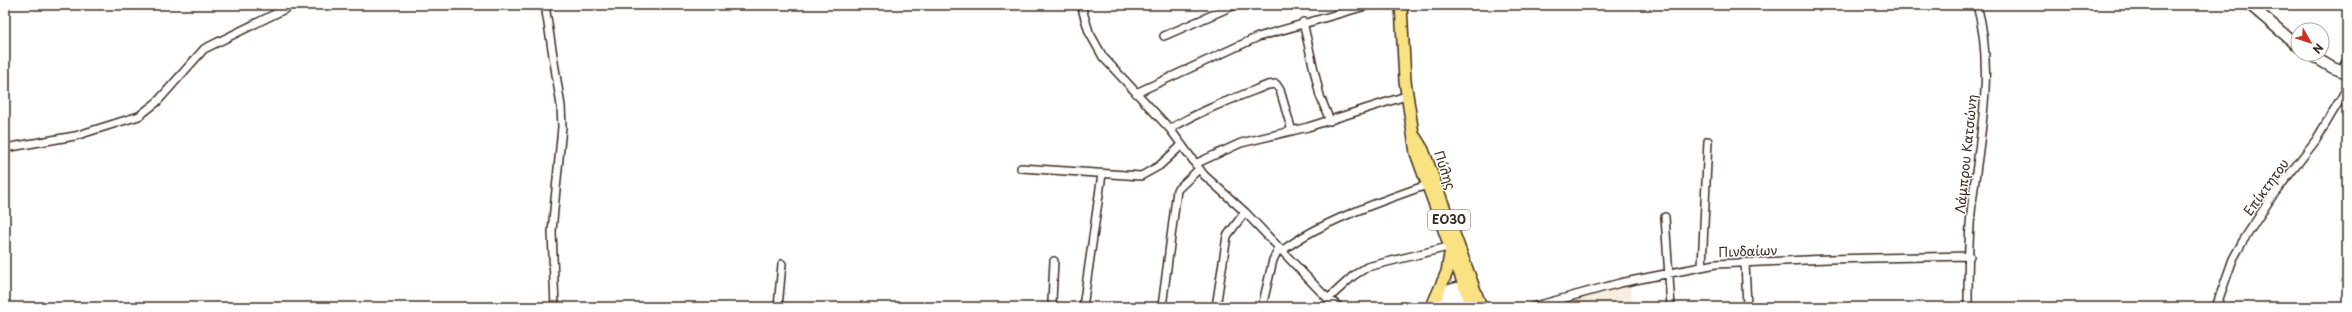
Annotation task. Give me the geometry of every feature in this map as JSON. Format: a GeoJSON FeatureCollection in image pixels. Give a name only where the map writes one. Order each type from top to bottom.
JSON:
{"type":"FeatureCollection","features":[{"type":"Feature","properties":{"kind":"main road","name":"Πύλης"},"geometry":{"type":"LineString","coordinates":[[1401,5],[1406,96],[1416,153],[1449,249],[1469,288],[1481,307]]}},
{"type":"Feature","properties":{"kind":"main road","name":"Πύλης"},"geometry":{"type":"LineString","coordinates":[[1414,135],[1423,150],[1469,288],[1472,307]]}},
{"type":"Feature","properties":{"kind":"main road"},"geometry":{"type":"LineString","coordinates":[[1436,306],[1447,272],[1449,249]]}},
{"type":"Feature","properties":{"kind":"main road"},"geometry":{"type":"LineString","coordinates":[[1451,307],[1460,305],[1466,307]]}},
{"type":"Feature","properties":{"kind":"street"},"geometry":{"type":"LineString","coordinates":[[5,148],[75,136],[139,116],[157,102],[204,49],[293,5]]}},
{"type":"Feature","properties":{"kind":"street"},"geometry":{"type":"LineString","coordinates":[[545,5],[555,64],[562,127],[552,230],[555,307]]}},
{"type":"Feature","properties":{"kind":"street"},"geometry":{"type":"LineString","coordinates":[[1081,5],[1089,32],[1100,53],[1170,130],[1197,166],[1245,212],[1328,299],[1339,307]]}},
{"type":"Feature","properties":{"kind":"street"},"geometry":{"type":"LineString","coordinates":[[1164,36],[1235,5]]}},
{"type":"Feature","properties":{"kind":"street"},"geometry":{"type":"LineString","coordinates":[[1136,93],[1241,44],[1303,22],[1369,5]]}},
{"type":"Feature","properties":{"kind":"street","name":"Λάμπρου Κατσώνη"},"geometry":{"type":"LineString","coordinates":[[1968,307],[1971,215],[1986,74],[1984,39],[1978,5]]}},
{"type":"Feature","properties":{"kind":"street"},"geometry":{"type":"LineString","coordinates":[[2250,5],[2290,39]]}},
{"type":"Feature","properties":{"kind":"street"},"geometry":{"type":"LineString","coordinates":[[1303,22],[1320,96],[1330,121]]}},
{"type":"Feature","properties":{"kind":"street"},"geometry":{"type":"LineString","coordinates":[[2325,62],[2344,72],[2347,60]]}},
{"type":"Feature","properties":{"kind":"street"},"geometry":{"type":"LineString","coordinates":[[1170,130],[1188,118],[1268,85],[1276,84],[1280,90],[1292,131]]}},
{"type":"Feature","properties":{"kind":"street","name":"Επίκτητου"},"geometry":{"type":"LineString","coordinates":[[2216,307],[2233,259],[2242,241],[2272,198],[2316,140],[2347,88]]}},
{"type":"Feature","properties":{"kind":"street"},"geometry":{"type":"LineString","coordinates":[[1162,307],[1175,195],[1183,182],[1197,166],[1241,143],[1330,121],[1406,96]]}},
{"type":"Feature","properties":{"kind":"street"},"geometry":{"type":"LineString","coordinates":[[1702,266],[1708,141]]}},
{"type":"Feature","properties":{"kind":"street"},"geometry":{"type":"LineString","coordinates":[[1021,168],[1132,177],[1148,174],[1182,145]]}},
{"type":"Feature","properties":{"kind":"street"},"geometry":{"type":"LineString","coordinates":[[1084,307],[1102,174]]}},
{"type":"Feature","properties":{"kind":"street"},"geometry":{"type":"LineString","coordinates":[[1262,307],[1273,260],[1281,249],[1360,211],[1427,185]]}},
{"type":"Feature","properties":{"kind":"street"},"geometry":{"type":"LineString","coordinates":[[1216,307],[1226,238],[1231,228],[1245,212]]}},
{"type":"Feature","properties":{"kind":"street"},"geometry":{"type":"LineString","coordinates":[[1665,217],[1671,307]]}},
{"type":"Feature","properties":{"kind":"street"},"geometry":{"type":"LineString","coordinates":[[1328,299],[1353,276],[1367,267],[1449,249]]}},
{"type":"Feature","properties":{"kind":"street","name":"Πινδαίων"},"geometry":{"type":"LineString","coordinates":[[1532,307],[1669,272],[1702,266],[1745,262],[1970,256]]}},
{"type":"Feature","properties":{"kind":"street"},"geometry":{"type":"LineString","coordinates":[[1054,261],[1052,300],[1054,307]]}},
{"type":"Feature","properties":{"kind":"street"},"geometry":{"type":"LineString","coordinates":[[1745,262],[1747,307]]}},
{"type":"Feature","properties":{"kind":"street"},"geometry":{"type":"LineString","coordinates":[[778,307],[782,264]]}},
{"type":"Feature","properties":{"kind":"street"},"geometry":{"type":"LineString","coordinates":[[1436,306],[1446,291],[1469,288]]}},
{"type":"Feature","properties":{"kind":"shaded area"},"geometry":{"type":"Polygon","coordinates":[[[1631,285],[1632,307],[1548,307],[1631,285]]]}}]}
